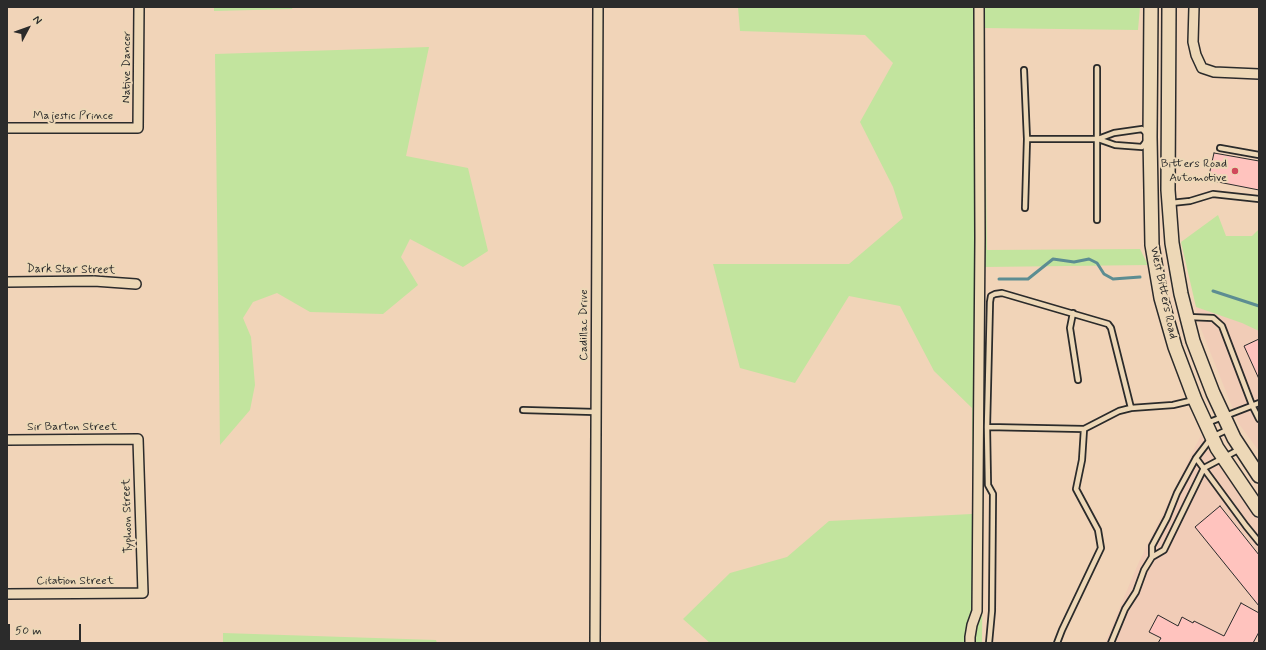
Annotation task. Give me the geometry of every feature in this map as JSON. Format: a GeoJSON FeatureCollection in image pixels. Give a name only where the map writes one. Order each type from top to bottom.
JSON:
{"type":"FeatureCollection","features":[{"type":"Feature","properties":{"kind":"main road","name":"West Bitters Road"},"geometry":{"type":"LineString","coordinates":[[1151,7],[1150,137],[1152,245],[1161,298],[1174,347],[1195,400],[1212,437],[1223,458],[1259,510]]}},
{"type":"Feature","properties":{"kind":"main road","name":"West Bitters Road"},"geometry":{"type":"LineString","coordinates":[[1170,7],[1168,190],[1172,243],[1181,294],[1199,356],[1213,393],[1230,429],[1259,476]]}},
{"type":"Feature","properties":{"kind":"main road"},"geometry":{"type":"LineString","coordinates":[[1150,137],[1168,136]]}},
{"type":"Feature","properties":{"kind":"street","name":"Native Dancer"},"geometry":{"type":"LineString","coordinates":[[138,128],[139,7]]}},
{"type":"Feature","properties":{"kind":"street","name":"Cadillac Drive"},"geometry":{"type":"LineString","coordinates":[[594,643],[598,7]]}},
{"type":"Feature","properties":{"kind":"street"},"geometry":{"type":"LineString","coordinates":[[970,643],[976,611],[980,238],[978,183],[979,7]]}},
{"type":"Feature","properties":{"kind":"street"},"geometry":{"type":"LineString","coordinates":[[1194,7],[1194,42],[1196,55],[1202,68],[1214,72],[1259,74]]}},
{"type":"Feature","properties":{"kind":"street","name":"Majestic Prince"},"geometry":{"type":"LineString","coordinates":[[7,128],[138,128]]}},
{"type":"Feature","properties":{"kind":"street","name":"Dark Star Street"},"geometry":{"type":"LineString","coordinates":[[7,282],[94,281],[136,284]]}},
{"type":"Feature","properties":{"kind":"street","name":"Sir Barton Street"},"geometry":{"type":"LineString","coordinates":[[7,440],[138,438]]}},
{"type":"Feature","properties":{"kind":"street","name":"Typhoon Street"},"geometry":{"type":"LineString","coordinates":[[138,438],[143,593]]}},
{"type":"Feature","properties":{"kind":"street","name":"Citation Street"},"geometry":{"type":"LineString","coordinates":[[7,594],[143,593]]}},
{"type":"Feature","properties":{"kind":"lane"},"geometry":{"type":"LineString","coordinates":[[1097,68],[1097,220]]}},
{"type":"Feature","properties":{"kind":"lane"},"geometry":{"type":"LineString","coordinates":[[1024,70],[1027,139],[1025,208]]}},
{"type":"Feature","properties":{"kind":"lane"},"geometry":{"type":"LineString","coordinates":[[1027,139],[1098,138],[1114,133],[1142,129],[1150,137],[1142,147],[1115,145],[1098,138]]}},
{"type":"Feature","properties":{"kind":"lane"},"geometry":{"type":"LineString","coordinates":[[1220,148],[1259,155]]}},
{"type":"Feature","properties":{"kind":"lane"},"geometry":{"type":"LineString","coordinates":[[1169,203],[1214,194],[1259,199]]}},
{"type":"Feature","properties":{"kind":"lane"},"geometry":{"type":"LineString","coordinates":[[989,643],[992,611],[993,494],[988,485],[987,427],[991,296],[1002,293],[1108,324],[1131,408]]}},
{"type":"Feature","properties":{"kind":"lane"},"geometry":{"type":"LineString","coordinates":[[1073,314],[1070,328],[1078,380]]}},
{"type":"Feature","properties":{"kind":"lane"},"geometry":{"type":"LineString","coordinates":[[1187,317],[1213,318],[1222,326],[1252,405],[1259,419]]}},
{"type":"Feature","properties":{"kind":"lane"},"geometry":{"type":"LineString","coordinates":[[987,427],[1084,429],[1119,412],[1131,408],[1173,406],[1195,400]]}},
{"type":"Feature","properties":{"kind":"lane"},"geometry":{"type":"LineString","coordinates":[[1206,424],[1259,403]]}},
{"type":"Feature","properties":{"kind":"lane"},"geometry":{"type":"LineString","coordinates":[[523,410],[595,412]]}},
{"type":"Feature","properties":{"kind":"lane"},"geometry":{"type":"LineString","coordinates":[[1057,643],[1101,548],[1098,530],[1076,489],[1082,460],[1084,429]]}},
{"type":"Feature","properties":{"kind":"lane"},"geometry":{"type":"LineString","coordinates":[[1152,557],[1152,546],[1167,518],[1177,493],[1196,458],[1212,437],[1230,429]]}},
{"type":"Feature","properties":{"kind":"lane"},"geometry":{"type":"LineString","coordinates":[[1111,643],[1125,608],[1136,592],[1144,570],[1152,557],[1164,550],[1204,468],[1241,448]]}},
{"type":"Feature","properties":{"kind":"lane"},"geometry":{"type":"LineString","coordinates":[[1196,458],[1259,542]]}},
{"type":"Feature","properties":{"kind":"shaded area"},"geometry":{"type":"Polygon","coordinates":[[[1196,307],[1259,325],[1259,451],[1239,424],[1199,324],[1196,307]]]}},
{"type":"Feature","properties":{"kind":"shaded area"},"geometry":{"type":"Polygon","coordinates":[[[1201,435],[1231,481],[1259,519],[1259,643],[1105,643],[1138,564],[1201,435]]]}},
{"type":"Feature","properties":{"kind":"green space"},"geometry":{"type":"Polygon","coordinates":[[[214,7],[293,7],[292,9],[214,11],[214,7]]]}},
{"type":"Feature","properties":{"kind":"green space"},"geometry":{"type":"Polygon","coordinates":[[[738,7],[1140,7],[1138,30],[984,28],[987,250],[1140,249],[1148,265],[985,267],[982,643],[710,643],[683,619],[730,573],[787,557],[829,521],[972,514],[972,408],[934,371],[900,306],[849,296],[795,383],[740,368],[713,264],[849,264],[903,218],[893,187],[860,122],[893,63],[865,35],[740,31],[738,7]]]}},
{"type":"Feature","properties":{"kind":"green space"},"geometry":{"type":"Polygon","coordinates":[[[429,47],[406,156],[468,168],[488,251],[463,267],[410,239],[401,257],[418,285],[383,314],[310,312],[277,293],[253,302],[243,318],[251,337],[255,385],[250,410],[220,445],[215,54],[429,47]]]}},
{"type":"Feature","properties":{"kind":"green space"},"geometry":{"type":"Polygon","coordinates":[[[1218,215],[1226,236],[1252,236],[1259,229],[1259,331],[1242,323],[1196,307],[1181,242],[1218,215]]]}},
{"type":"Feature","properties":{"kind":"green space"},"geometry":{"type":"Polygon","coordinates":[[[223,633],[436,640],[437,643],[223,643],[223,633]]]}},
{"type":"Feature","properties":{"kind":"building","name":"Bitters Road Automotive"},"geometry":{"type":"Polygon","coordinates":[[[1214,153],[1259,161],[1259,190],[1208,180],[1214,153]]]}},
{"type":"Feature","properties":{"kind":"building"},"geometry":{"type":"Polygon","coordinates":[[[1259,339],[1259,379],[1244,346],[1259,339]]]}},
{"type":"Feature","properties":{"kind":"building"},"geometry":{"type":"Polygon","coordinates":[[[1220,506],[1259,555],[1259,606],[1195,527],[1220,506]]]}},
{"type":"Feature","properties":{"kind":"building"},"geometry":{"type":"Polygon","coordinates":[[[1241,603],[1259,613],[1259,632],[1253,643],[1158,643],[1161,638],[1149,632],[1158,615],[1178,626],[1182,617],[1193,623],[1194,621],[1224,636],[1241,603]]]}},
{"type":"Feature","properties":{"kind":"waterway"},"geometry":{"type":"LineString","coordinates":[[999,279],[1028,279],[1053,259],[1074,262],[1089,259],[1097,263],[1104,274],[1113,279],[1140,277]]}},
{"type":"Feature","properties":{"kind":"waterway"},"geometry":{"type":"LineString","coordinates":[[1213,291],[1259,306]]}},
{"type":"Feature","properties":{"kind":"place","name":"Bitters Road Automotive"},"geometry":{"type":"Point","coordinates":[1235,171]}}]}
